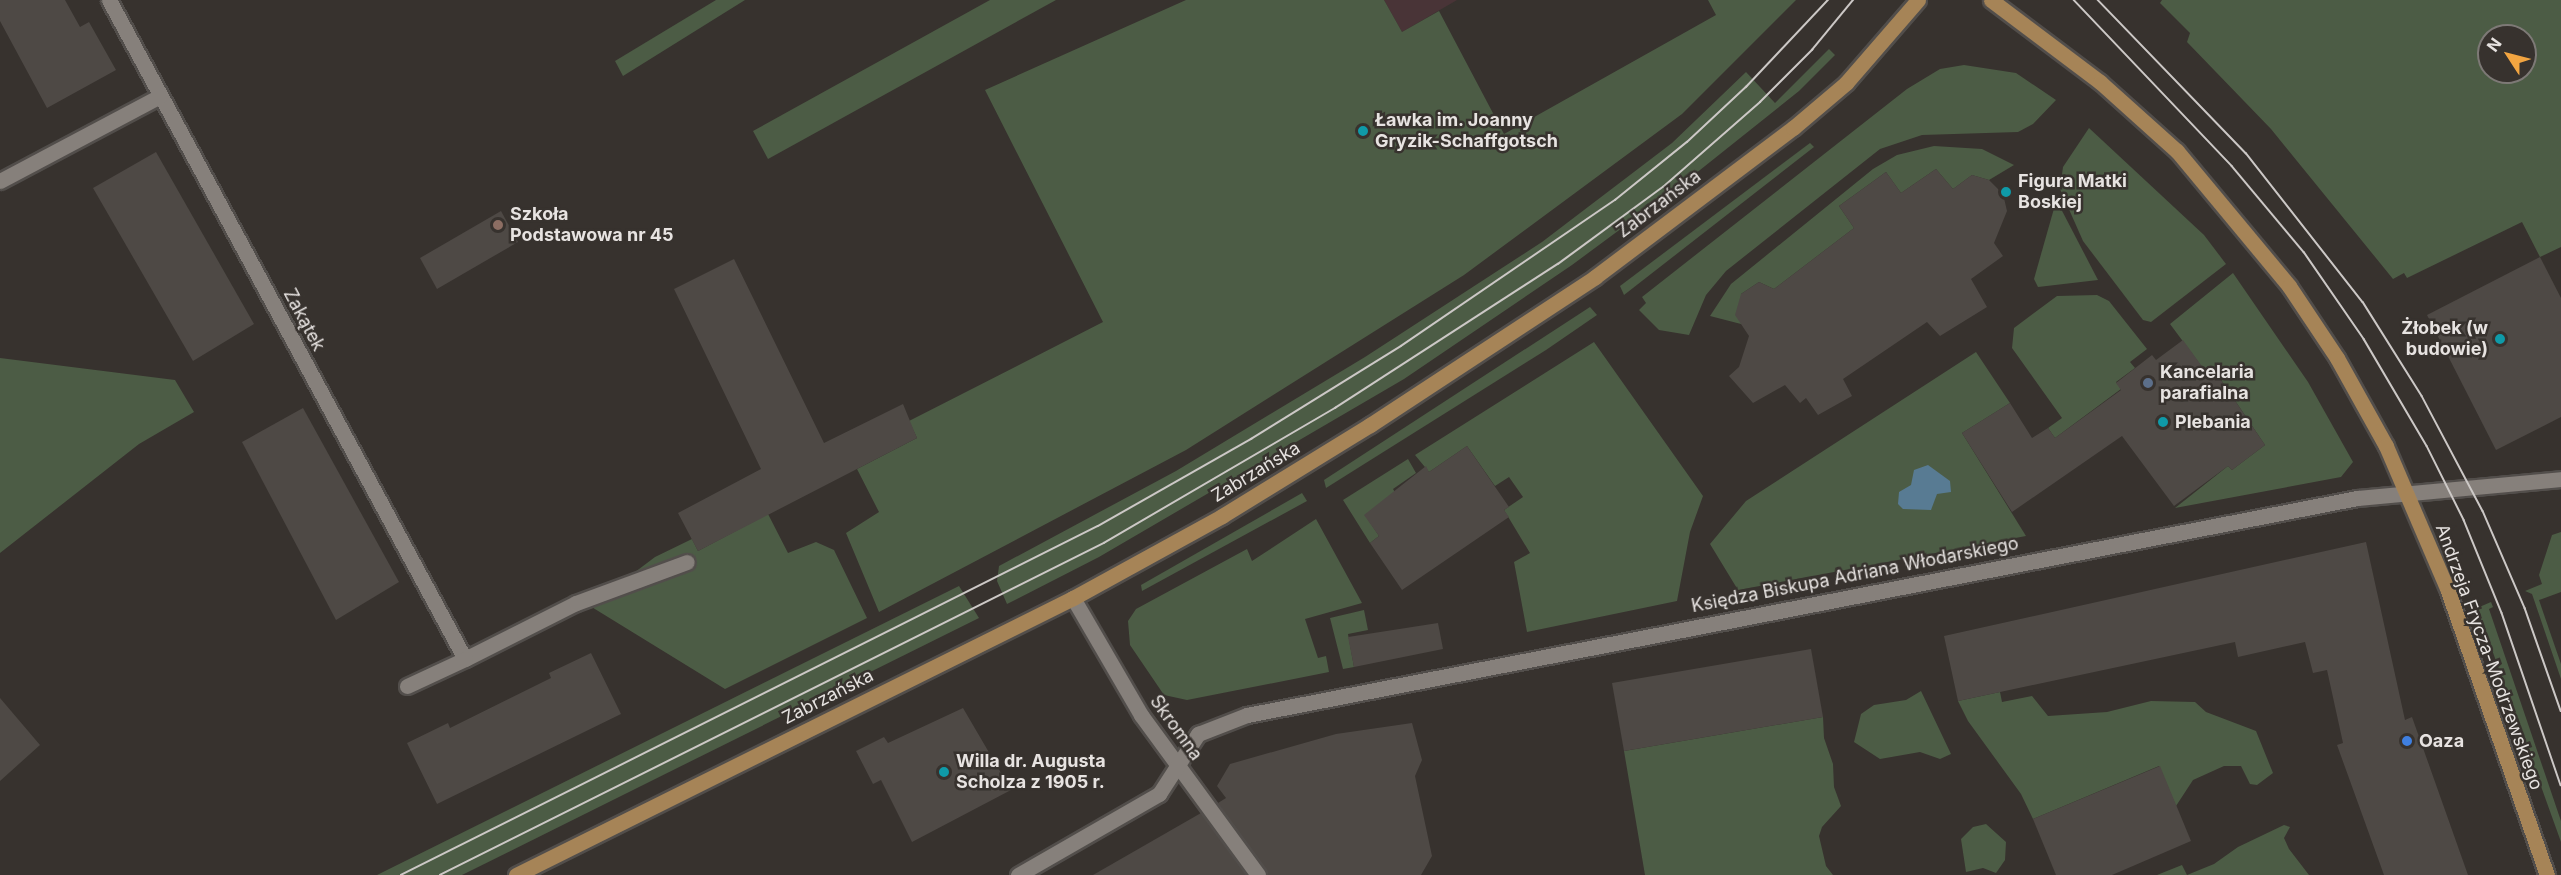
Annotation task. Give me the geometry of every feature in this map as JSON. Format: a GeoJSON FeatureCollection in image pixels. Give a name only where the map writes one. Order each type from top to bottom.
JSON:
{"type":"FeatureCollection","features":[{"type":"Feature","properties":{"kind":"street","name":"Zakątek"},"geometry":{"type":"LineString","coordinates":[[109,0],[465,659]]}},
{"type":"Feature","properties":{"kind":"street","name":"Zabrzańska"},"geometry":{"type":"LineString","coordinates":[[516,875],[541,869],[1073,598],[1222,516],[1370,425],[1595,277],[1793,128],[1846,83],[1918,0]]}},
{"type":"Feature","properties":{"kind":"street","name":"Andrzeja Frycza-Modrzewskiego"},"geometry":{"type":"LineString","coordinates":[[1991,0],[2100,82],[2177,151],[2210,187],[2289,286],[2337,358],[2386,446],[2447,588],[2547,875]]}},
{"type":"Feature","properties":{"kind":"street"},"geometry":{"type":"LineString","coordinates":[[0,181],[160,96]]}},
{"type":"Feature","properties":{"kind":"street","name":"Księdza Biskupa Adriana Włodarskiego"},"geometry":{"type":"LineString","coordinates":[[1178,764],[1190,742],[1207,729],[1311,700],[2357,498],[2561,479]]}},
{"type":"Feature","properties":{"kind":"street"},"geometry":{"type":"LineString","coordinates":[[407,686],[576,603],[687,562]]}},
{"type":"Feature","properties":{"kind":"street","name":"Skromna"},"geometry":{"type":"LineString","coordinates":[[1073,598],[1141,715],[1258,875]]}},
{"type":"Feature","properties":{"kind":"street"},"geometry":{"type":"LineString","coordinates":[[1018,875],[1159,794],[1178,764]]}},
{"type":"Feature","properties":{"kind":"shaded area"},"geometry":{"type":"Polygon","coordinates":[[[1384,0],[1457,0],[1402,32],[1384,0]]]}},
{"type":"Feature","properties":{"kind":"green space"},"geometry":{"type":"Polygon","coordinates":[[[716,0],[745,0],[623,76],[615,61],[716,0]]]}},
{"type":"Feature","properties":{"kind":"green space"},"geometry":{"type":"Polygon","coordinates":[[[990,0],[1056,0],[768,159],[753,131],[990,0]]]}},
{"type":"Feature","properties":{"kind":"green space"},"geometry":{"type":"Polygon","coordinates":[[[1186,0],[1384,0],[1402,32],[1439,11],[1504,134],[1716,15],[1708,0],[1796,0],[1682,114],[1464,275],[1186,450],[879,612],[846,533],[879,512],[857,469],[917,438],[909,421],[1103,322],[985,90],[1186,0]]]}},
{"type":"Feature","properties":{"kind":"green space"},"geometry":{"type":"Polygon","coordinates":[[[2162,0],[2561,0],[2561,247],[2540,257],[2522,222],[2407,278],[2404,273],[2393,279],[2271,129],[2187,42],[2190,33],[2160,3],[2162,0]]]}},
{"type":"Feature","properties":{"kind":"green space"},"geometry":{"type":"Polygon","coordinates":[[[1829,49],[1835,55],[1799,91],[1695,174],[1572,265],[1404,379],[1099,557],[1007,604],[997,581],[999,566],[1176,471],[1365,357],[1542,242],[1672,143],[1746,72],[1775,103],[1829,49]]]}},
{"type":"Feature","properties":{"kind":"green space"},"geometry":{"type":"Polygon","coordinates":[[[1964,65],[2016,73],[2056,100],[2033,124],[2018,132],[1922,135],[1880,149],[1726,271],[1706,295],[1689,335],[1659,330],[1639,310],[1646,303],[1642,297],[1907,89],[1940,69],[1964,65]]]}},
{"type":"Feature","properties":{"kind":"green space"},"geometry":{"type":"Polygon","coordinates":[[[2089,128],[2204,235],[2226,264],[2151,322],[2143,320],[2083,241],[2060,189],[2063,167],[2089,128]]]}},
{"type":"Feature","properties":{"kind":"green space"},"geometry":{"type":"Polygon","coordinates":[[[1810,143],[1814,147],[1624,295],[1620,286],[1810,143]]]}},
{"type":"Feature","properties":{"kind":"green space"},"geometry":{"type":"Polygon","coordinates":[[[1934,146],[1982,149],[2014,165],[1989,180],[1972,175],[1953,189],[1936,169],[1901,193],[1886,172],[1839,206],[1854,228],[1774,289],[1759,282],[1741,294],[1741,324],[1710,316],[1731,284],[1873,169],[1897,155],[1934,146]]]}},
{"type":"Feature","properties":{"kind":"green space"},"geometry":{"type":"Polygon","coordinates":[[[2055,205],[2059,205],[2098,280],[2038,287],[2034,279],[2055,205]]]}},
{"type":"Feature","properties":{"kind":"green space"},"geometry":{"type":"Polygon","coordinates":[[[2233,273],[2308,382],[2353,462],[2341,477],[2175,508],[2228,466],[2232,470],[2265,445],[2217,374],[2211,379],[2170,324],[2233,273]]]}},
{"type":"Feature","properties":{"kind":"green space"},"geometry":{"type":"Polygon","coordinates":[[[2097,295],[2109,301],[2147,349],[2130,362],[2135,368],[2116,382],[2121,389],[2055,438],[2048,428],[2062,418],[2012,348],[2014,328],[2057,296],[2097,295]]]}},
{"type":"Feature","properties":{"kind":"green space"},"geometry":{"type":"Polygon","coordinates":[[[1590,307],[1597,315],[1546,350],[1326,488],[1324,480],[1590,307]]]}},
{"type":"Feature","properties":{"kind":"green space"},"geometry":{"type":"Polygon","coordinates":[[[1594,342],[1703,496],[1690,532],[1677,601],[1527,632],[1514,562],[1530,553],[1504,510],[1523,497],[1509,477],[1495,486],[1467,446],[1429,472],[1415,455],[1594,342]]]}},
{"type":"Feature","properties":{"kind":"green space"},"geometry":{"type":"Polygon","coordinates":[[[1976,352],[2010,403],[1962,433],[2026,536],[1738,590],[1710,544],[1746,501],[1976,352]]]}},
{"type":"Feature","properties":{"kind":"green space"},"geometry":{"type":"Polygon","coordinates":[[[0,358],[175,380],[194,412],[139,444],[0,553],[0,358]]]}},
{"type":"Feature","properties":{"kind":"green space"},"geometry":{"type":"Polygon","coordinates":[[[1408,459],[1416,473],[1393,489],[1396,494],[1365,515],[1379,536],[1370,543],[1343,500],[1408,459]]]}},
{"type":"Feature","properties":{"kind":"green space"},"geometry":{"type":"Polygon","coordinates":[[[1302,493],[1307,501],[1142,591],[1141,585],[1302,493]]]}},
{"type":"Feature","properties":{"kind":"green space"},"geometry":{"type":"Polygon","coordinates":[[[768,514],[788,553],[816,542],[834,550],[867,618],[725,689],[590,606],[655,557],[692,539],[698,551],[768,514]]]}},
{"type":"Feature","properties":{"kind":"green space"},"geometry":{"type":"Polygon","coordinates":[[[1316,519],[1362,603],[1305,619],[1318,658],[1326,656],[1329,672],[1187,700],[1164,695],[1130,645],[1128,621],[1136,609],[1247,549],[1252,561],[1316,519]]]}},
{"type":"Feature","properties":{"kind":"green space"},"geometry":{"type":"Polygon","coordinates":[[[2561,532],[2561,592],[2539,600],[2561,664],[2561,679],[2532,594],[2525,591],[2542,584],[2539,575],[2552,535],[2561,532]]]}},
{"type":"Feature","properties":{"kind":"green space"},"geometry":{"type":"Polygon","coordinates":[[[959,586],[979,618],[462,875],[377,875],[959,586]]]}},
{"type":"Feature","properties":{"kind":"green space"},"geometry":{"type":"Polygon","coordinates":[[[2491,602],[2493,607],[2489,609],[2561,821],[2561,842],[2477,608],[2491,602]]]}},
{"type":"Feature","properties":{"kind":"green space"},"geometry":{"type":"Polygon","coordinates":[[[1364,610],[1368,630],[1348,634],[1354,667],[1343,669],[1330,618],[1364,610]]]}},
{"type":"Feature","properties":{"kind":"green space"},"geometry":{"type":"Polygon","coordinates":[[[1921,691],[1951,754],[1940,759],[1920,752],[1880,759],[1854,742],[1861,714],[1874,705],[1906,700],[1921,691]]]}},
{"type":"Feature","properties":{"kind":"green space"},"geometry":{"type":"Polygon","coordinates":[[[2000,692],[2002,702],[2032,696],[2048,716],[2107,712],[2151,701],[2195,702],[2206,712],[2256,731],[2273,773],[2257,785],[2250,784],[2241,766],[2224,766],[2193,780],[2176,806],[2159,766],[2033,819],[2021,794],[1968,721],[1958,701],[2000,692]]]}},
{"type":"Feature","properties":{"kind":"green space"},"geometry":{"type":"Polygon","coordinates":[[[1823,717],[1824,738],[1833,764],[1834,787],[1841,806],[1822,827],[1819,836],[1826,866],[1833,875],[1645,875],[1624,751],[1823,717]]]}},
{"type":"Feature","properties":{"kind":"green space"},"geometry":{"type":"Polygon","coordinates":[[[1986,824],[2006,842],[2005,860],[1996,873],[1983,868],[1966,872],[1961,839],[1973,827],[1986,824]]]}},
{"type":"Feature","properties":{"kind":"green space"},"geometry":{"type":"Polygon","coordinates":[[[2284,825],[2290,827],[2284,838],[2289,849],[2309,875],[2187,875],[2214,864],[2238,847],[2284,825]]]}},
{"type":"Feature","properties":{"kind":"green space"},"geometry":{"type":"Polygon","coordinates":[[[2182,865],[2187,875],[2157,875],[2182,865]]]}},
{"type":"Feature","properties":{"kind":"water"},"geometry":{"type":"Polygon","coordinates":[[[1928,465],[1950,481],[1951,492],[1937,494],[1931,510],[1903,509],[1898,504],[1899,492],[1911,485],[1914,470],[1928,465]]]}},
{"type":"Feature","properties":{"kind":"building"},"geometry":{"type":"Polygon","coordinates":[[[0,0],[65,0],[80,27],[89,22],[116,70],[47,108],[0,21],[0,0]]]}},
{"type":"Feature","properties":{"kind":"building"},"geometry":{"type":"Polygon","coordinates":[[[156,152],[254,324],[193,361],[93,188],[156,152]]]}},
{"type":"Feature","properties":{"kind":"building"},"geometry":{"type":"Polygon","coordinates":[[[1936,169],[1953,189],[1972,175],[1989,180],[2003,194],[2007,211],[1994,243],[2003,256],[1971,279],[1987,307],[1940,336],[1927,322],[1843,379],[1852,396],[1818,415],[1806,398],[1800,403],[1785,385],[1753,403],[1729,376],[1739,367],[1749,336],[1735,315],[1741,294],[1759,282],[1774,289],[1854,228],[1839,206],[1886,172],[1901,193],[1936,169]]]}},
{"type":"Feature","properties":{"kind":"building"},"geometry":{"type":"Polygon","coordinates":[[[501,211],[518,242],[437,289],[420,258],[501,211]]]}},
{"type":"Feature","properties":{"kind":"building","name":"Żłobek (w budowie)"},"geometry":{"type":"Polygon","coordinates":[[[2540,257],[2561,298],[2561,417],[2496,450],[2427,315],[2540,257]]]}},
{"type":"Feature","properties":{"kind":"building"},"geometry":{"type":"Polygon","coordinates":[[[734,259],[824,443],[903,404],[917,438],[698,551],[678,513],[761,469],[674,289],[734,259]]]}},
{"type":"Feature","properties":{"kind":"building","name":"Plebania"},"geometry":{"type":"Polygon","coordinates":[[[2183,340],[2211,379],[2217,374],[2265,445],[2232,470],[2228,466],[2174,506],[2122,436],[2012,512],[1962,433],[2010,403],[2032,438],[2048,428],[2055,438],[2121,390],[2116,383],[2152,355],[2156,360],[2183,340]]]}},
{"type":"Feature","properties":{"kind":"building"},"geometry":{"type":"Polygon","coordinates":[[[303,408],[399,582],[336,620],[242,442],[303,408]]]}},
{"type":"Feature","properties":{"kind":"building"},"geometry":{"type":"Polygon","coordinates":[[[1467,446],[1509,507],[1504,510],[1509,517],[1402,590],[1370,543],[1379,536],[1364,515],[1426,466],[1429,472],[1467,446]]]}},
{"type":"Feature","properties":{"kind":"building"},"geometry":{"type":"Polygon","coordinates":[[[2366,542],[2405,720],[2412,717],[2468,875],[2384,875],[2337,745],[2343,743],[2327,670],[2313,673],[2305,642],[2238,657],[2235,642],[1958,701],[1944,636],[2366,542]]]}},
{"type":"Feature","properties":{"kind":"building"},"geometry":{"type":"Polygon","coordinates":[[[1438,623],[1443,649],[1354,667],[1348,637],[1438,623]]]}},
{"type":"Feature","properties":{"kind":"building"},"geometry":{"type":"Polygon","coordinates":[[[1811,649],[1823,717],[1624,751],[1612,683],[1811,649]]]}},
{"type":"Feature","properties":{"kind":"building"},"geometry":{"type":"Polygon","coordinates":[[[591,653],[621,714],[437,804],[407,743],[448,723],[450,728],[551,678],[549,673],[591,653]]]}},
{"type":"Feature","properties":{"kind":"building"},"geometry":{"type":"Polygon","coordinates":[[[0,698],[40,745],[0,781],[0,698]]]}},
{"type":"Feature","properties":{"kind":"building","name":"Willa dr. Augusta Scholza z 1905 r."},"geometry":{"type":"Polygon","coordinates":[[[963,708],[1011,790],[912,842],[881,780],[873,784],[856,751],[884,737],[888,743],[963,708]]]}},
{"type":"Feature","properties":{"kind":"building"},"geometry":{"type":"Polygon","coordinates":[[[1412,723],[1422,760],[1415,776],[1432,856],[1421,875],[1268,875],[1218,803],[1226,798],[1217,786],[1230,764],[1336,734],[1412,723]]]}},
{"type":"Feature","properties":{"kind":"building"},"geometry":{"type":"Polygon","coordinates":[[[2160,766],[2191,841],[2112,875],[2056,875],[2033,819],[2160,766]]]}},
{"type":"Feature","properties":{"kind":"building"},"geometry":{"type":"Polygon","coordinates":[[[1201,813],[1246,875],[1093,875],[1201,813]]]}},
{"type":"Feature","properties":{"kind":"tram line"},"geometry":{"type":"LineString","coordinates":[[401,875],[1098,526],[1251,439],[1401,346],[1615,200],[1687,142],[1746,87],[1828,0]]}},
{"type":"Feature","properties":{"kind":"tram line"},"geometry":{"type":"LineString","coordinates":[[440,875],[1104,543],[1335,408],[1558,264],[1663,187],[1760,102],[1812,50],[1853,0]]}},
{"type":"Feature","properties":{"kind":"tram line"},"geometry":{"type":"LineString","coordinates":[[2074,0],[2232,166],[2304,252],[2364,339],[2427,446],[2464,520],[2502,613],[2561,785]]}},
{"type":"Feature","properties":{"kind":"tram line"},"geometry":{"type":"LineString","coordinates":[[2098,0],[2246,153],[2363,302],[2422,396],[2483,511],[2525,608],[2561,711]]}},
{"type":"Feature","properties":{"kind":"place","name":"Ławka im. Joanny Gryzik-Schaffgotsch"},"geometry":{"type":"Point","coordinates":[1363,131]}},
{"type":"Feature","properties":{"kind":"place","name":"Figura Matki Boskiej"},"geometry":{"type":"Point","coordinates":[2006,192]}},
{"type":"Feature","properties":{"kind":"place","name":"Szkoła Podstawowa nr 45"},"geometry":{"type":"Point","coordinates":[498,225]}},
{"type":"Feature","properties":{"kind":"place","name":"Żłobek (w budowie)"},"geometry":{"type":"Point","coordinates":[2500,339]}},
{"type":"Feature","properties":{"kind":"place","name":"Kancelaria parafialna"},"geometry":{"type":"Point","coordinates":[2148,383]}},
{"type":"Feature","properties":{"kind":"place","name":"Plebania"},"geometry":{"type":"Point","coordinates":[2163,422]}},
{"type":"Feature","properties":{"kind":"place","name":"Oaza"},"geometry":{"type":"Point","coordinates":[2407,741]}},
{"type":"Feature","properties":{"kind":"place","name":"Willa dr. Augusta Scholza z 1905 r."},"geometry":{"type":"Point","coordinates":[944,772]}}]}
